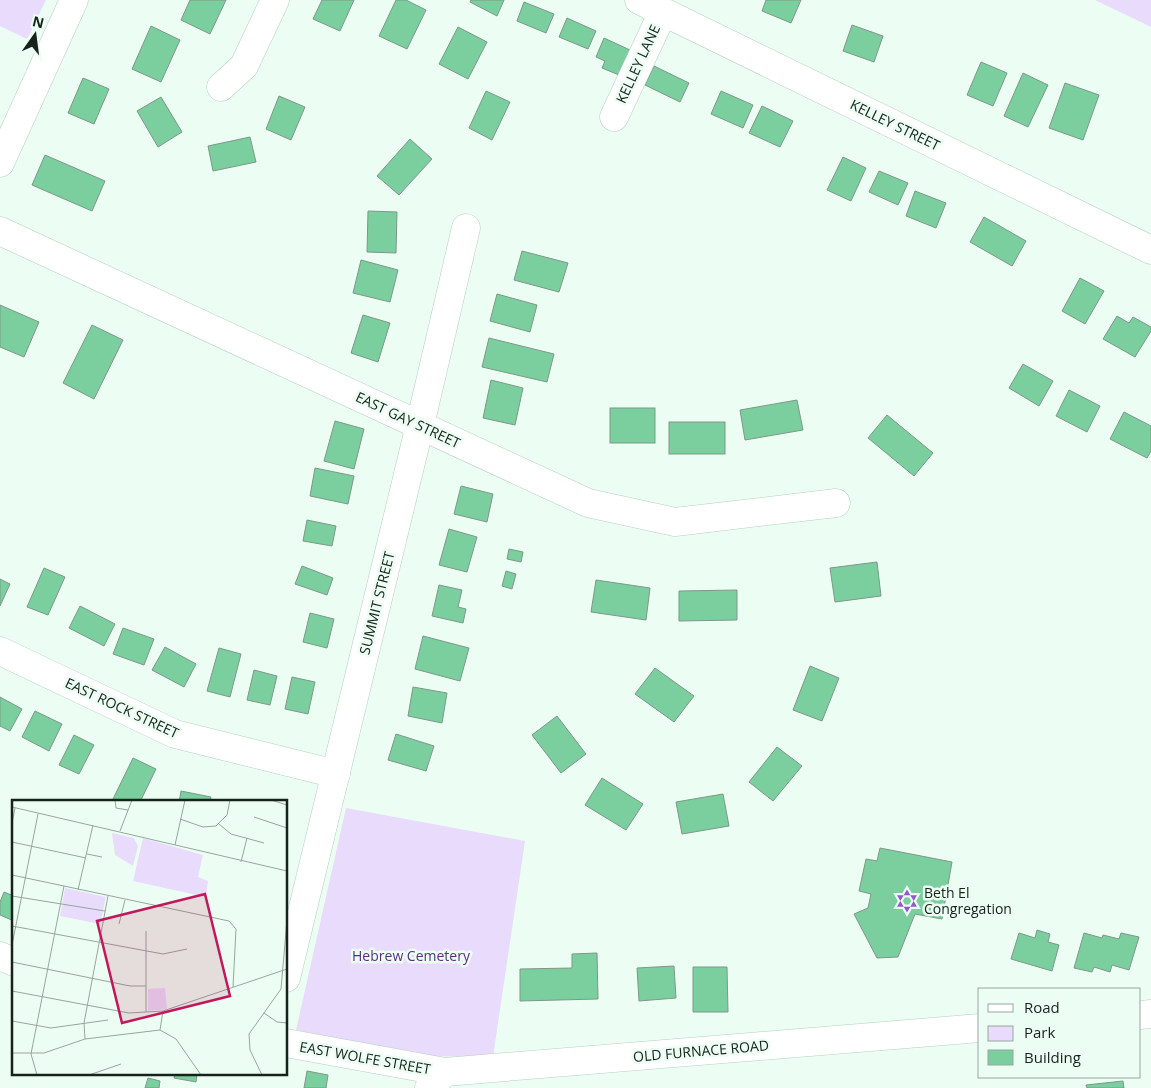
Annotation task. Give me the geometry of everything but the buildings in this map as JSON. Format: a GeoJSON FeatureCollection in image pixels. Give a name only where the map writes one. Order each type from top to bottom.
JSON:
{"type":"FeatureCollection","features":[{"type":"Feature","properties":{"kind":"street"},"geometry":{"type":"LineString","coordinates":[[0,163],[74,0]]}},
{"type":"Feature","properties":{"kind":"street"},"geometry":{"type":"LineString","coordinates":[[221,87],[244,66],[275,0]]}},
{"type":"Feature","properties":{"kind":"street","name":"KELLEY LANE"},"geometry":{"type":"LineString","coordinates":[[614,117],[651,6]]}},
{"type":"Feature","properties":{"kind":"street","name":"KELLEY STREET"},"geometry":{"type":"LineString","coordinates":[[651,6],[1151,250]]}},
{"type":"Feature","properties":{"kind":"street","name":"SUMMIT STREET"},"geometry":{"type":"LineString","coordinates":[[288,970],[466,228]]}},
{"type":"Feature","properties":{"kind":"street","name":"EAST GAY STREET"},"geometry":{"type":"LineString","coordinates":[[0,231],[588,503],[675,522],[836,503]]}},
{"type":"Feature","properties":{"kind":"street","name":"EAST ROCK STREET"},"geometry":{"type":"LineString","coordinates":[[0,651],[175,734],[336,774]]}},
{"type":"Feature","properties":{"kind":"street"},"geometry":{"type":"LineString","coordinates":[[0,956],[12,961]]}},
{"type":"Feature","properties":{"kind":"street","name":"OLD FURNACE ROAD"},"geometry":{"type":"LineString","coordinates":[[437,1080],[978,1028]]}},
{"type":"Feature","properties":{"kind":"street","name":"EAST WOLFE STREET"},"geometry":{"type":"LineString","coordinates":[[288,1043],[437,1080]]}},
{"type":"Feature","properties":{"kind":"green space"},"geometry":{"type":"Polygon","coordinates":[[[0,0],[46,0],[27,39],[0,26],[0,0]]]}},
{"type":"Feature","properties":{"kind":"green space"},"geometry":{"type":"Polygon","coordinates":[[[1095,0],[1151,0],[1151,27],[1095,0]]]}},
{"type":"Feature","properties":{"kind":"green space","name":"Hebrew Cemetery"},"geometry":{"type":"Polygon","coordinates":[[[346,808],[525,841],[493,1057],[422,1056],[296,1030],[346,808]]]}},
{"type":"Feature","properties":{"kind":"place","name":"Beth El Congregation"},"geometry":{"type":"Point","coordinates":[907,901]}}]}
